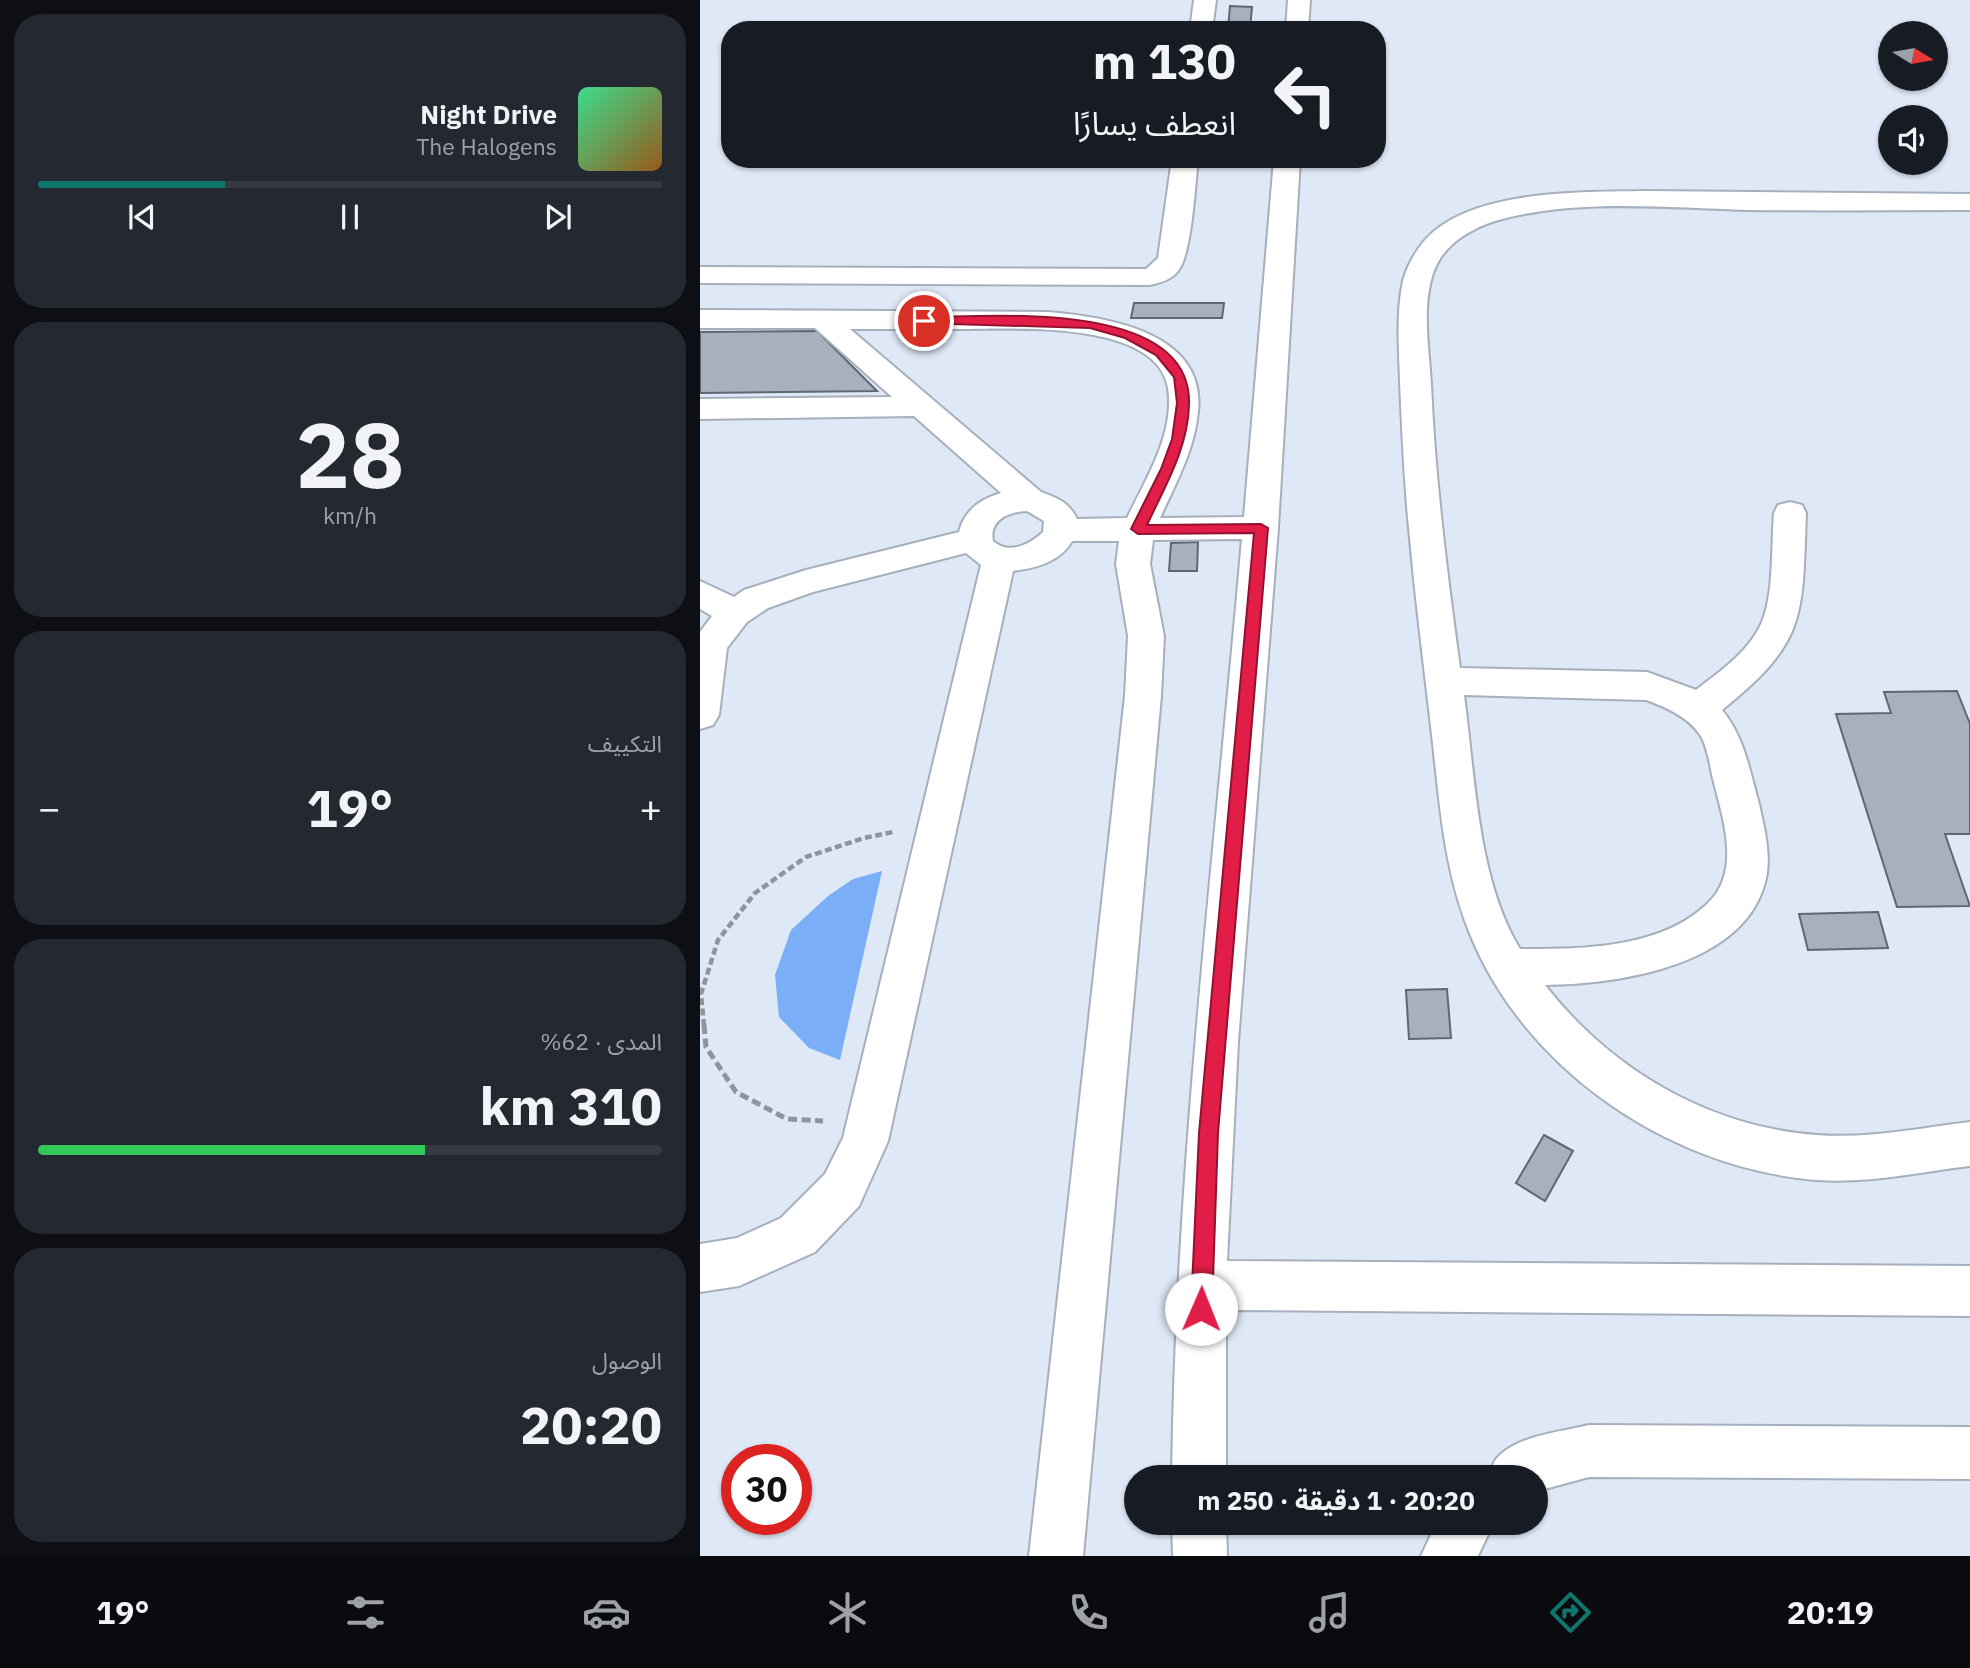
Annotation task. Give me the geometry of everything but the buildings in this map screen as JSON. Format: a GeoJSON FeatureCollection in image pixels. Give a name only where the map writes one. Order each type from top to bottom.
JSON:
{"type":"FeatureCollection","features":[{"type":"Feature","properties":{"kind":"street"},"geometry":{"type":"LineString","coordinates":[[1203,21],[1205,0]]}},
{"type":"Feature","properties":{"kind":"street"},"geometry":{"type":"LineString","coordinates":[[1298,21],[1299,0]]}},
{"type":"Feature","properties":{"kind":"street"},"geometry":{"type":"LineString","coordinates":[[700,275],[1149,276],[1161,273],[1169,266],[1172,258],[1184,168]]}},
{"type":"Feature","properties":{"kind":"street"},"geometry":{"type":"LineString","coordinates":[[1199,1465],[1202,1285],[1209,1133],[1261,528],[1286,168]]}},
{"type":"Feature","properties":{"kind":"street"},"geometry":{"type":"LineString","coordinates":[[1970,202],[1547,203],[1497,211],[1455,229],[1427,254],[1416,285],[1418,447],[1443,681],[1466,856],[1485,920],[1506,967],[1579,1054],[1636,1098],[1703,1132],[1776,1152],[1850,1158],[1970,1143]]}},
{"type":"Feature","properties":{"kind":"street"},"geometry":{"type":"LineString","coordinates":[[700,319],[1048,321],[1091,324],[1129,335],[1160,352],[1180,377],[1183,403],[1178,439],[1167,469],[1138,529],[1133,552],[1144,618],[1146,655],[1143,695],[1056,1556]]}},
{"type":"Feature","properties":{"kind":"street"},"geometry":{"type":"LineString","coordinates":[[824,321],[1029,500]]}},
{"type":"Feature","properties":{"kind":"street"},"geometry":{"type":"LineString","coordinates":[[700,409],[922,407]]}},
{"type":"Feature","properties":{"kind":"street"},"geometry":{"type":"LineString","coordinates":[[700,715],[709,648],[719,630],[735,613],[756,599],[780,589],[987,550],[1019,560],[1040,554],[1055,544],[1062,530],[1062,519],[1044,503],[1011,501],[995,506],[981,516],[974,528],[987,550],[939,823],[865,1141],[842,1190],[798,1235],[739,1262],[700,1268]]}},
{"type":"Feature","properties":{"kind":"street"},"geometry":{"type":"LineString","coordinates":[[1698,709],[1747,670],[1778,626],[1787,576],[1790,513]]}},
{"type":"Feature","properties":{"kind":"street"},"geometry":{"type":"LineString","coordinates":[[1062,530],[1261,528]]}},
{"type":"Feature","properties":{"kind":"street"},"geometry":{"type":"LineString","coordinates":[[700,593],[735,613]]}},
{"type":"Feature","properties":{"kind":"street"},"geometry":{"type":"LineString","coordinates":[[1443,681],[1647,686],[1674,694],[1698,709],[1715,727],[1725,751],[1748,839],[1749,859],[1745,881],[1736,900],[1722,918],[1703,931],[1654,951],[1607,962],[1557,968],[1506,967]]}},
{"type":"Feature","properties":{"kind":"street"},"geometry":{"type":"LineString","coordinates":[[1202,1285],[1970,1291]]}},
{"type":"Feature","properties":{"kind":"street"},"geometry":{"type":"LineString","coordinates":[[1539,1465],[1589,1451],[1970,1453]]}},
{"type":"Feature","properties":{"kind":"street"},"geometry":{"type":"LineString","coordinates":[[1199,1535],[1200,1556]]}},
{"type":"Feature","properties":{"kind":"street"},"geometry":{"type":"LineString","coordinates":[[1448,1556],[1460,1535]]}},
{"type":"Feature","properties":{"kind":"path"},"geometry":{"type":"LineString","coordinates":[[870,1122],[787,1119],[736,1092],[706,1047],[701,994],[718,940],[755,893],[806,858],[864,838],[939,823]]}},
{"type":"Feature","properties":{"kind":"water"},"geometry":{"type":"Polygon","coordinates":[[[882,871],[840,1060],[809,1048],[779,1017],[775,975],[791,930],[828,896],[853,879],[882,871]]]}},
{"type":"Feature","properties":{"kind":"route"},"geometry":{"type":"LineString","coordinates":[[924,321],[1048,321],[1091,324],[1129,335],[1160,352],[1180,377],[1183,403],[1178,439],[1167,469],[1138,529],[1261,528],[1219,1000],[1209,1133],[1201,1309]]}}]}
